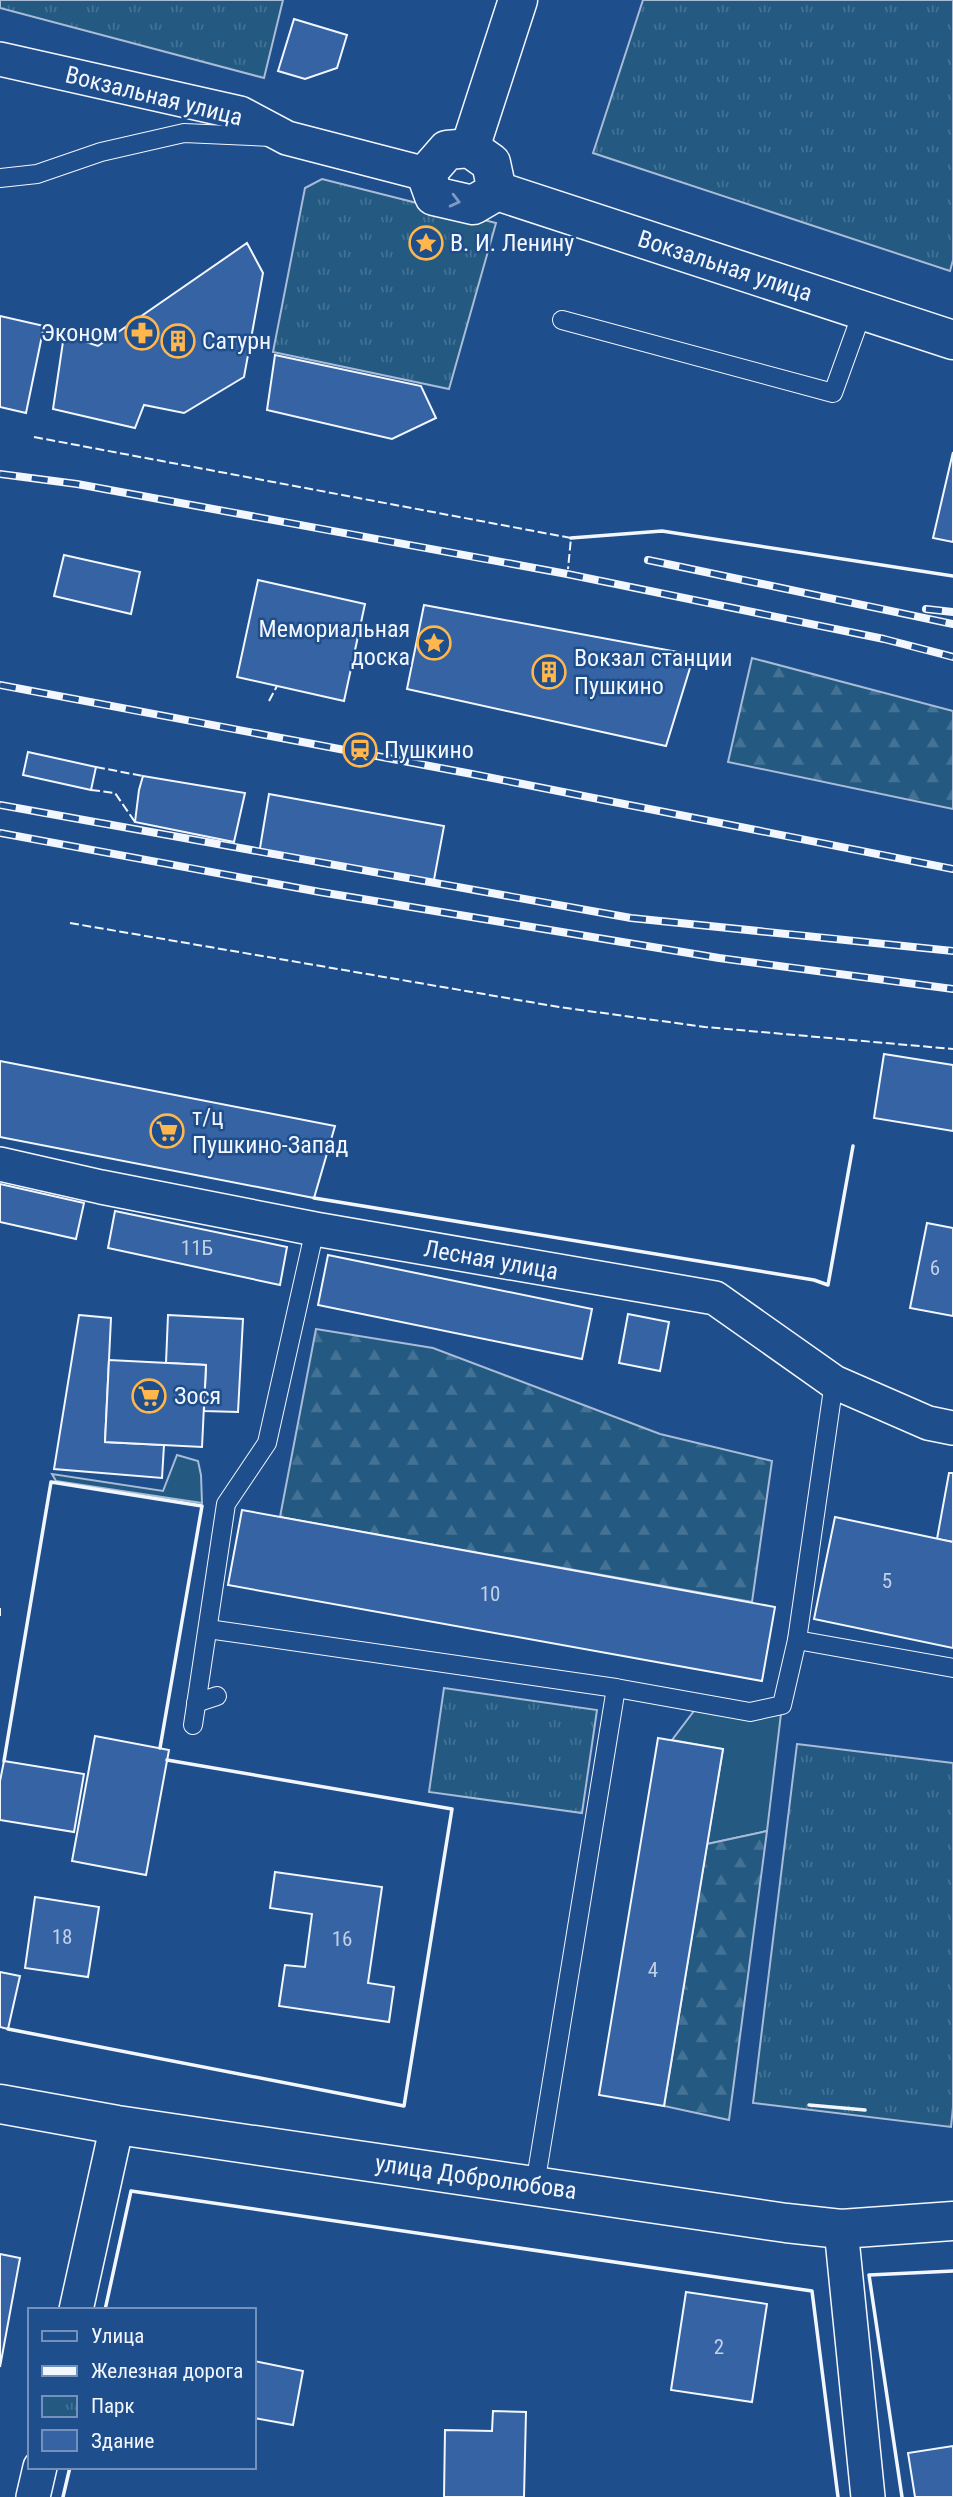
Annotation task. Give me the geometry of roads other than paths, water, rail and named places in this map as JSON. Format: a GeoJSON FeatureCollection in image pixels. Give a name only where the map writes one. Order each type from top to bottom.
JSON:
{"type":"FeatureCollection","features":[{"type":"Feature","properties":{"kind":"street"},"geometry":{"type":"LineString","coordinates":[[470,148],[518,0]]}},
{"type":"Feature","properties":{"kind":"street","name":"Вокзальная улица"},"geometry":{"type":"LineString","coordinates":[[0,60],[240,113],[287,138],[426,174]]}},
{"type":"Feature","properties":{"kind":"street"},"geometry":{"type":"LineString","coordinates":[[470,148],[491,163],[497,191],[472,205],[434,196],[426,174],[446,150],[470,148]]}},
{"type":"Feature","properties":{"kind":"street","name":"Вокзальная улица"},"geometry":{"type":"LineString","coordinates":[[497,191],[953,340]]}},
{"type":"Feature","properties":{"kind":"street","name":"Лесная улица"},"geometry":{"type":"LineString","coordinates":[[0,1164],[101,1187],[315,1229],[715,1298],[834,1382],[928,1423],[953,1428]]}},
{"type":"Feature","properties":{"kind":"street","name":"улица Добролюбова"},"geometry":{"type":"LineString","coordinates":[[0,2104],[717,2214],[841,2229],[953,2221]]}},
{"type":"Feature","properties":{"kind":"street"},"geometry":{"type":"LineString","coordinates":[[76,2308],[117,2124]]}},
{"type":"Feature","properties":{"kind":"street"},"geometry":{"type":"LineString","coordinates":[[841,2229],[868,2497]]}},
{"type":"Feature","properties":{"kind":"street"},"geometry":{"type":"LineString","coordinates":[[33,2497],[40,2469]]}},
{"type":"Feature","properties":{"kind":"lane"},"geometry":{"type":"LineString","coordinates":[[0,178],[37,174],[101,152],[184,133],[287,138]]}},
{"type":"Feature","properties":{"kind":"lane"},"geometry":{"type":"LineString","coordinates":[[562,320],[833,393],[863,310]]}},
{"type":"Feature","properties":{"kind":"lane"},"geometry":{"type":"LineString","coordinates":[[192,1725],[226,1504],[267,1443],[315,1229]]}},
{"type":"Feature","properties":{"kind":"lane"},"geometry":{"type":"LineString","coordinates":[[208,1629],[616,1688],[750,1712],[782,1705],[797,1640],[834,1382]]}},
{"type":"Feature","properties":{"kind":"lane"},"geometry":{"type":"LineString","coordinates":[[797,1640],[953,1668]]}},
{"type":"Feature","properties":{"kind":"lane"},"geometry":{"type":"LineString","coordinates":[[535,2185],[616,1688]]}},
{"type":"Feature","properties":{"kind":"lane"},"geometry":{"type":"LineString","coordinates":[[196,1703],[217,1696]]}},
{"type":"Feature","properties":{"kind":"railway"},"geometry":{"type":"LineString","coordinates":[[0,474],[77,484],[567,574],[884,639],[953,657]]}},
{"type":"Feature","properties":{"kind":"railway"},"geometry":{"type":"LineString","coordinates":[[648,560],[953,624]]}},
{"type":"Feature","properties":{"kind":"railway"},"geometry":{"type":"LineString","coordinates":[[926,609],[953,612]]}},
{"type":"Feature","properties":{"kind":"railway"},"geometry":{"type":"LineString","coordinates":[[0,685],[953,869]]}},
{"type":"Feature","properties":{"kind":"railway"},"geometry":{"type":"LineString","coordinates":[[0,805],[631,918],[953,951]]}},
{"type":"Feature","properties":{"kind":"railway"},"geometry":{"type":"LineString","coordinates":[[0,833],[320,892],[719,958],[953,989]]}},
{"type":"Feature","properties":{"kind":"place","name":"В. И. Ленину"},"geometry":{"type":"Point","coordinates":[426,243]}},
{"type":"Feature","properties":{"kind":"place","name":"Эконом"},"geometry":{"type":"Point","coordinates":[142,333]}},
{"type":"Feature","properties":{"kind":"place","name":"Сатурн"},"geometry":{"type":"Point","coordinates":[178,341]}},
{"type":"Feature","properties":{"kind":"place","name":"Мемориальная доска"},"geometry":{"type":"Point","coordinates":[434,643]}},
{"type":"Feature","properties":{"kind":"place","name":"Вокзал станции Пушкино"},"geometry":{"type":"Point","coordinates":[549,672]}},
{"type":"Feature","properties":{"kind":"place","name":"Пушкино"},"geometry":{"type":"Point","coordinates":[360,750]}},
{"type":"Feature","properties":{"kind":"place","name":"т/ц Пушкино-Запад"},"geometry":{"type":"Point","coordinates":[167,1131]}},
{"type":"Feature","properties":{"kind":"place","name":"Зося"},"geometry":{"type":"Point","coordinates":[149,1396]}}]}
